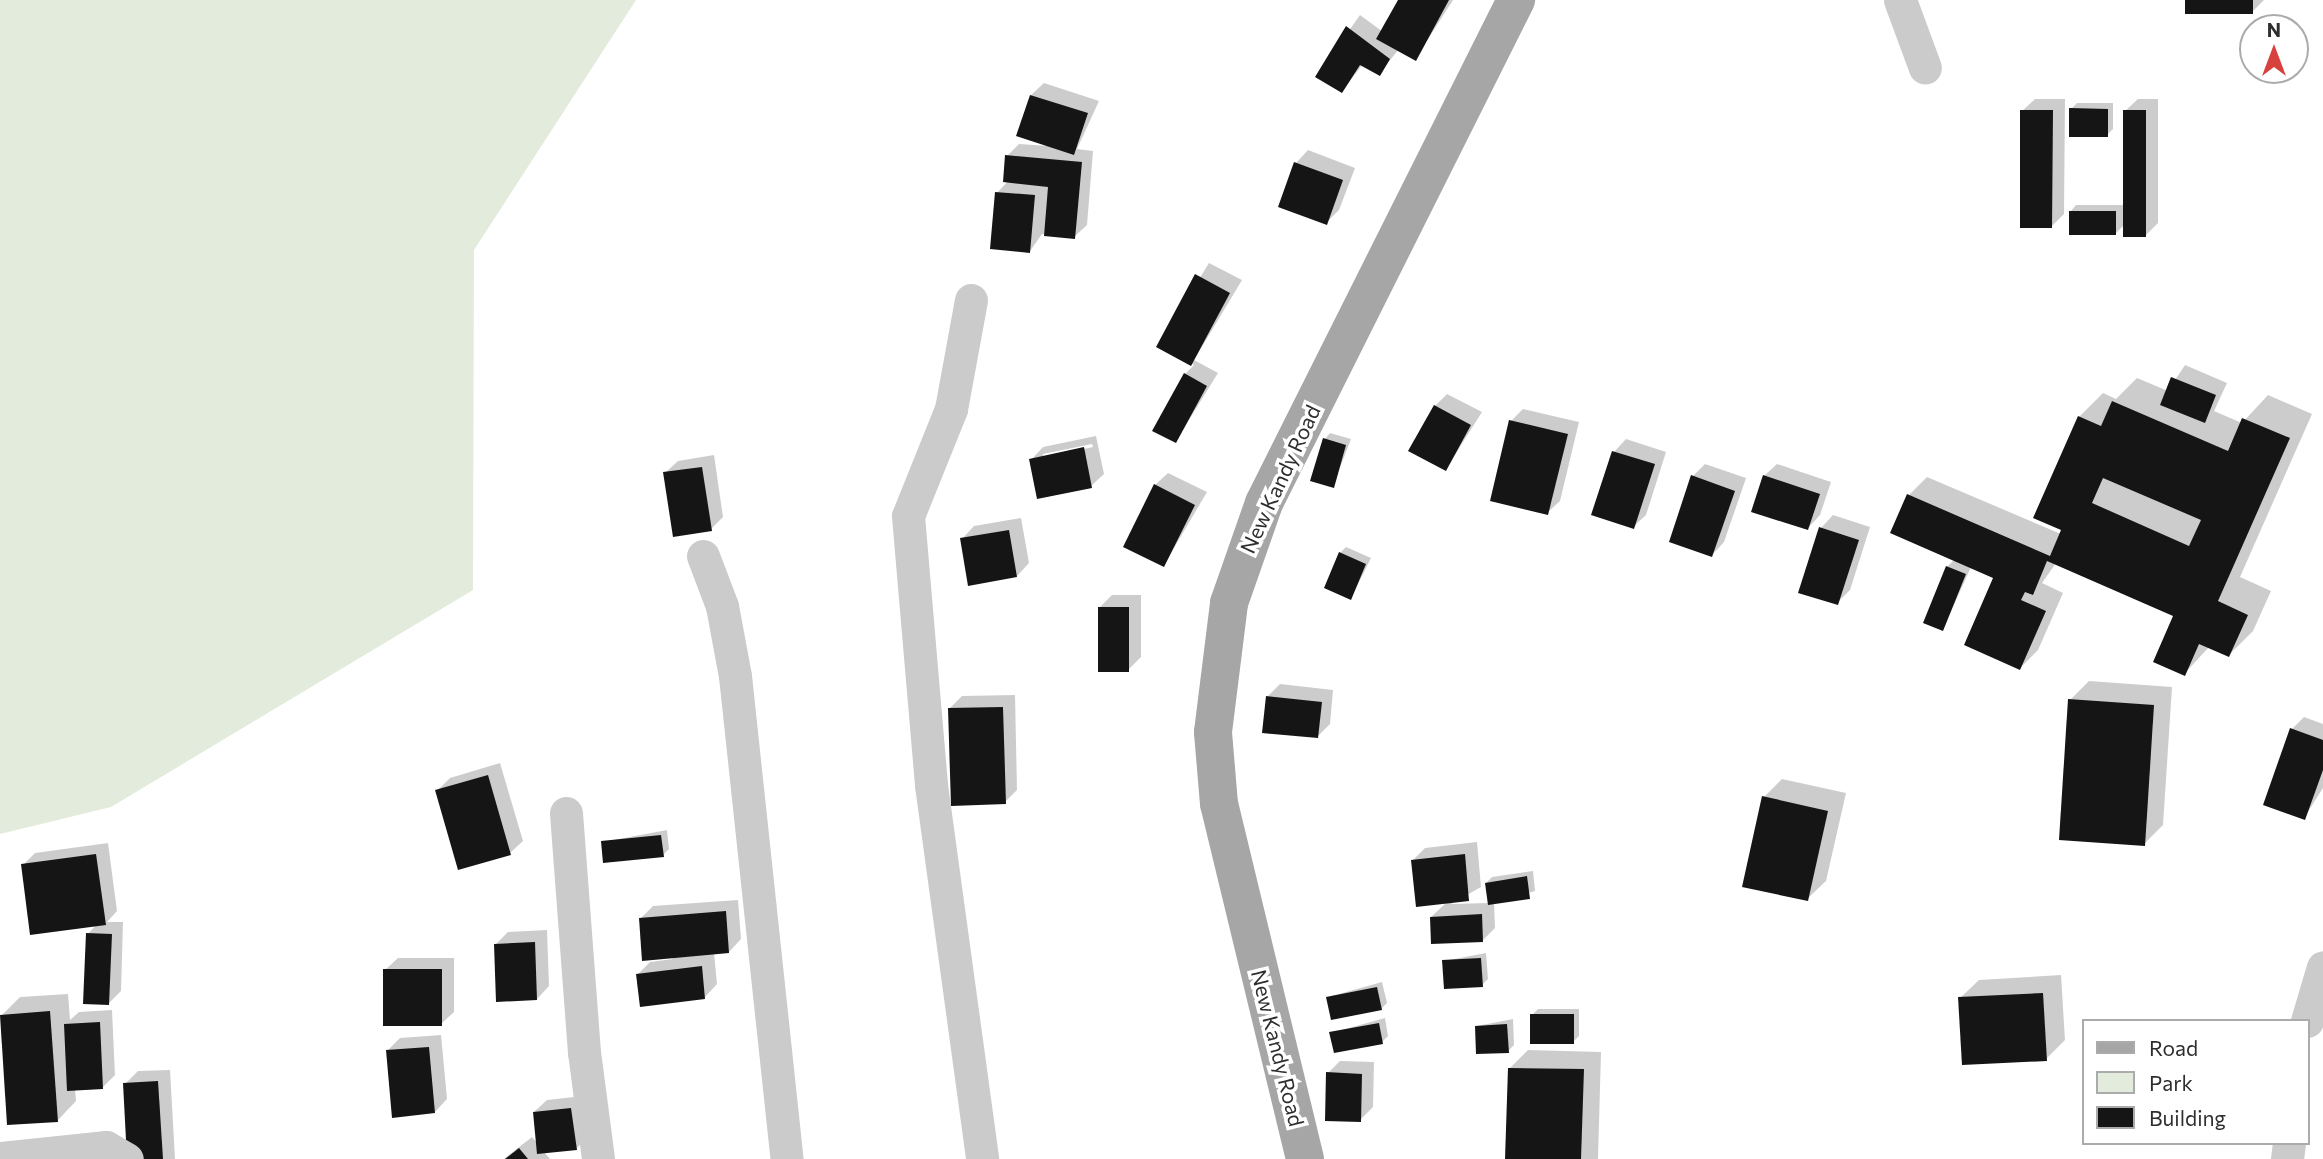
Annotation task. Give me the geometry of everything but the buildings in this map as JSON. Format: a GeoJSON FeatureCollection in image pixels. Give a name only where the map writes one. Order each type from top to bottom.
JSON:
{"type":"FeatureCollection","features":[{"type":"Feature","properties":{"kind":"main road","name":"New Kandy Road"},"geometry":{"type":"LineString","coordinates":[[1305,1159],[1219,804],[1213,732],[1229,603],[1264,503],[1517,0]]}},
{"type":"Feature","properties":{"kind":"street"},"geometry":{"type":"LineString","coordinates":[[1900,0],[1925,68]]}},
{"type":"Feature","properties":{"kind":"street"},"geometry":{"type":"LineString","coordinates":[[971,300],[951,409],[908,516],[931,785],[982,1159]]}},
{"type":"Feature","properties":{"kind":"street"},"geometry":{"type":"LineString","coordinates":[[703,556],[722,606],[735,676],[788,1159]]}},
{"type":"Feature","properties":{"kind":"street"},"geometry":{"type":"LineString","coordinates":[[566,813],[598,1159]]}},
{"type":"Feature","properties":{"kind":"street"},"geometry":{"type":"LineString","coordinates":[[2308,1019],[2323,967]]}},
{"type":"Feature","properties":{"kind":"street"},"geometry":{"type":"LineString","coordinates":[[0,1158],[106,1147],[127,1159]]}},
{"type":"Feature","properties":{"kind":"green space"},"geometry":{"type":"Polygon","coordinates":[[[0,0],[636,0],[474,250],[473,590],[111,807],[0,834],[0,0]]]}}]}
